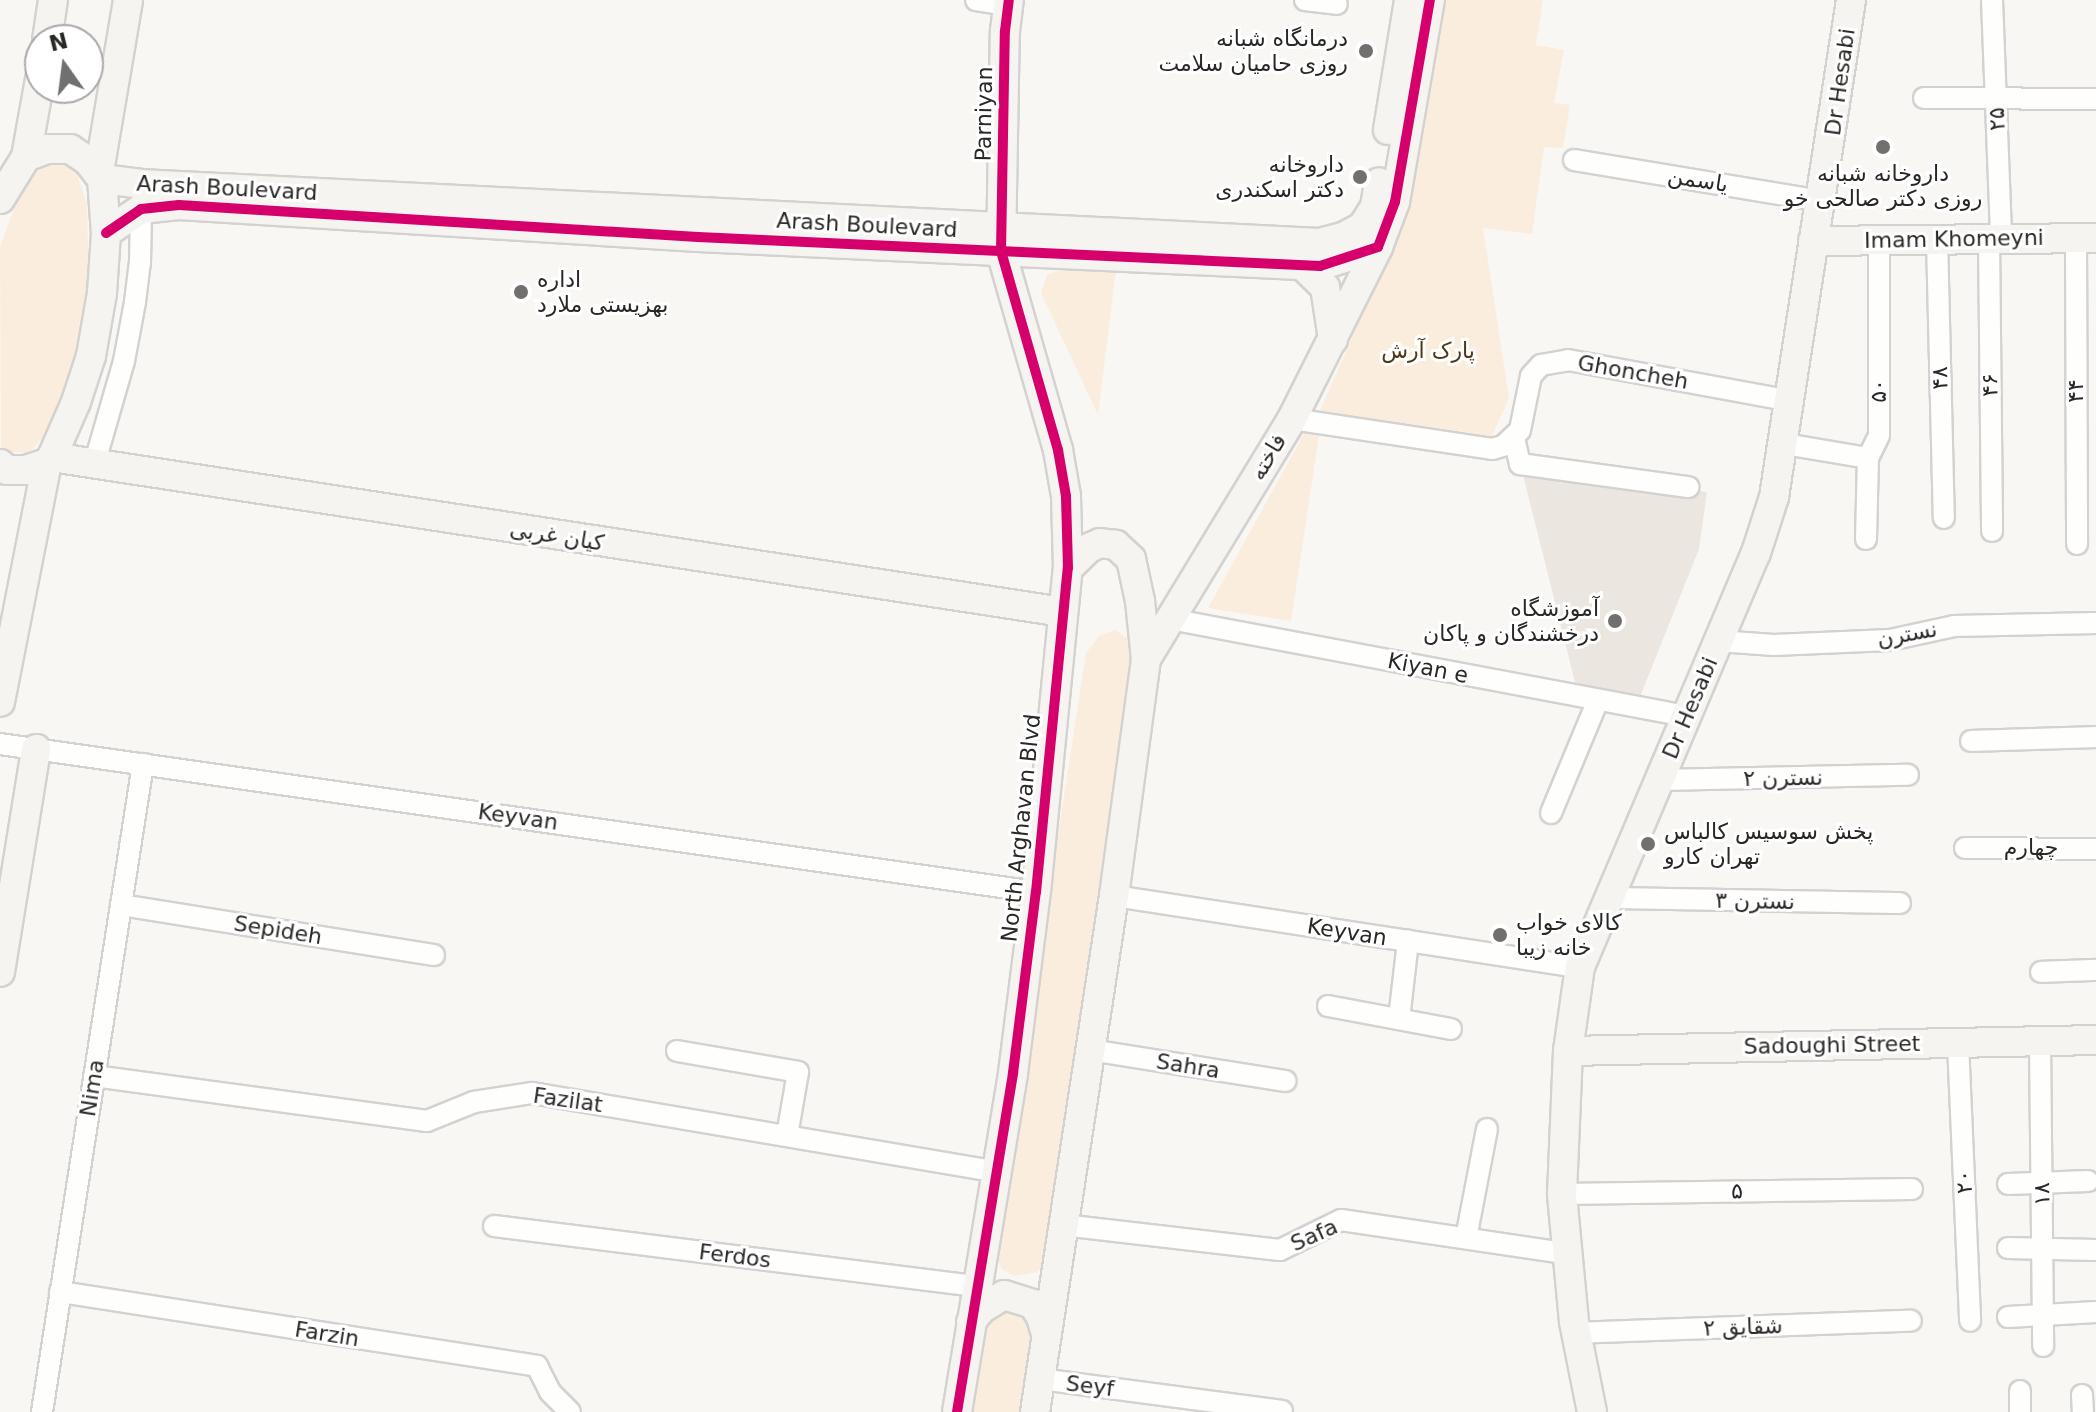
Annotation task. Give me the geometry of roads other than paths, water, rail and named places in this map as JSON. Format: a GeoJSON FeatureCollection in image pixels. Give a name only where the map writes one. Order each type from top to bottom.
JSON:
{"type":"FeatureCollection","features":[{"type":"Feature","properties":{"kind":"street"},"geometry":{"type":"LineString","coordinates":[[49,24],[53,0]]}},
{"type":"Feature","properties":{"kind":"street"},"geometry":{"type":"LineString","coordinates":[[0,702],[49,460],[91,356],[102,293],[106,233],[101,175],[128,0]]}},
{"type":"Feature","properties":{"kind":"street"},"geometry":{"type":"LineString","coordinates":[[976,0],[1009,2]]}},
{"type":"Feature","properties":{"kind":"street"},"geometry":{"type":"LineString","coordinates":[[1305,0],[1337,4]]}},
{"type":"Feature","properties":{"kind":"street","name":"Arash Boulevard"},"geometry":{"type":"LineString","coordinates":[[101,175],[141,197],[179,205],[1002,240],[1319,243],[1343,237],[1362,227],[1375,207],[1409,0]]}},
{"type":"Feature","properties":{"kind":"street"},"geometry":{"type":"LineString","coordinates":[[1378,247],[1395,202],[1430,0]]}},
{"type":"Feature","properties":{"kind":"street","name":"Dr Hesabi"},"geometry":{"type":"LineString","coordinates":[[1592,1412],[1576,1333],[1565,1253],[1562,1194],[1568,1051],[1580,967],[1588,939],[1610,898],[1756,553],[1774,497],[1792,401],[1813,241],[1823,201],[1851,0]]}},
{"type":"Feature","properties":{"kind":"street","name":"۲۵"},"geometry":{"type":"LineString","coordinates":[[1992,0],[1997,98],[1995,238]]}},
{"type":"Feature","properties":{"kind":"street","name":"Parniyan"},"geometry":{"type":"LineString","coordinates":[[1002,240],[1009,2]]}},
{"type":"Feature","properties":{"kind":"street"},"geometry":{"type":"LineString","coordinates":[[1924,98],[2096,99]]}},
{"type":"Feature","properties":{"kind":"street"},"geometry":{"type":"LineString","coordinates":[[0,199],[16,161],[33,104]]}},
{"type":"Feature","properties":{"kind":"street"},"geometry":{"type":"LineString","coordinates":[[16,161],[47,149],[70,149],[101,175]]}},
{"type":"Feature","properties":{"kind":"street","name":"یاسمن"},"geometry":{"type":"LineString","coordinates":[[1574,160],[1823,201]]}},
{"type":"Feature","properties":{"kind":"street"},"geometry":{"type":"LineString","coordinates":[[94,465],[124,361],[135,302],[140,263],[141,197]]}},
{"type":"Feature","properties":{"kind":"street","name":"Arash Boulevard"},"geometry":{"type":"LineString","coordinates":[[106,233],[141,197]]}},
{"type":"Feature","properties":{"kind":"street","name":"Imam Khomeyni"},"geometry":{"type":"LineString","coordinates":[[1813,241],[1879,240],[1929,235],[2086,238]]}},
{"type":"Feature","properties":{"kind":"street","name":"۴۸"},"geometry":{"type":"LineString","coordinates":[[1929,235],[1944,518]]}},
{"type":"Feature","properties":{"kind":"street","name":"۴۶"},"geometry":{"type":"LineString","coordinates":[[1992,531],[1995,238]]}},
{"type":"Feature","properties":{"kind":"street","name":"۴۴"},"geometry":{"type":"LineString","coordinates":[[2077,544],[2086,238]]}},
{"type":"Feature","properties":{"kind":"street","name":"Arash Boulevard"},"geometry":{"type":"LineString","coordinates":[[1002,240],[1305,268],[1349,259],[1378,247]]}},
{"type":"Feature","properties":{"kind":"street","name":"North Arghavan Blvd"},"geometry":{"type":"LineString","coordinates":[[957,1412],[980,1257],[1013,1073],[1036,892],[1068,568],[1066,496],[1058,450],[1002,240]]}},
{"type":"Feature","properties":{"kind":"street","name":"۵۰"},"geometry":{"type":"LineString","coordinates":[[1866,539],[1868,458],[1879,435],[1879,240]]}},
{"type":"Feature","properties":{"kind":"street","name":"فاخته"},"geometry":{"type":"LineString","coordinates":[[1146,659],[1292,419],[1378,247]]}},
{"type":"Feature","properties":{"kind":"street"},"geometry":{"type":"LineString","coordinates":[[1305,268],[1325,287],[1333,340]]}},
{"type":"Feature","properties":{"kind":"street","name":"Ghoncheh"},"geometry":{"type":"LineString","coordinates":[[1514,438],[1520,430],[1531,376],[1552,361],[1568,360],[1792,401]]}},
{"type":"Feature","properties":{"kind":"street"},"geometry":{"type":"LineString","coordinates":[[1292,419],[1492,449],[1514,438],[1520,464],[1688,487]]}},
{"type":"Feature","properties":{"kind":"street"},"geometry":{"type":"LineString","coordinates":[[1785,444],[1868,458]]}},
{"type":"Feature","properties":{"kind":"street"},"geometry":{"type":"LineString","coordinates":[[0,464],[7,470],[26,470],[49,460]]}},
{"type":"Feature","properties":{"kind":"street","name":"کیان غربی"},"geometry":{"type":"LineString","coordinates":[[49,460],[1063,612]]}},
{"type":"Feature","properties":{"kind":"street"},"geometry":{"type":"LineString","coordinates":[[1035,1412],[1114,896],[1146,659],[1140,601],[1131,559],[1116,545],[1100,543],[1089,548],[1068,568]]}},
{"type":"Feature","properties":{"kind":"street","name":"Kiyan e"},"geometry":{"type":"LineString","coordinates":[[1170,619],[1686,716]]}},
{"type":"Feature","properties":{"kind":"street","name":"نسترن"},"geometry":{"type":"LineString","coordinates":[[1718,641],[1774,645],[1890,640],[1954,626],[2096,623]]}},
{"type":"Feature","properties":{"kind":"street"},"geometry":{"type":"LineString","coordinates":[[1551,813],[1598,700]]}},
{"type":"Feature","properties":{"kind":"street"},"geometry":{"type":"LineString","coordinates":[[1971,741],[2096,737]]}},
{"type":"Feature","properties":{"kind":"street","name":"Keyvan"},"geometry":{"type":"LineString","coordinates":[[0,744],[1036,892]]}},
{"type":"Feature","properties":{"kind":"street"},"geometry":{"type":"LineString","coordinates":[[0,972],[36,749]]}},
{"type":"Feature","properties":{"kind":"street","name":"Nima"},"geometry":{"type":"LineString","coordinates":[[42,1412],[143,764]]}},
{"type":"Feature","properties":{"kind":"street","name":"نسترن ۲"},"geometry":{"type":"LineString","coordinates":[[1659,780],[1908,775]]}},
{"type":"Feature","properties":{"kind":"street","name":"چهارم"},"geometry":{"type":"LineString","coordinates":[[1965,848],[2096,849]]}},
{"type":"Feature","properties":{"kind":"street","name":"Keyvan"},"geometry":{"type":"LineString","coordinates":[[1114,896],[1580,967]]}},
{"type":"Feature","properties":{"kind":"street","name":"نسترن ۳"},"geometry":{"type":"LineString","coordinates":[[1610,898],[1900,903]]}},
{"type":"Feature","properties":{"kind":"street","name":"Sepideh"},"geometry":{"type":"LineString","coordinates":[[121,905],[434,955]]}},
{"type":"Feature","properties":{"kind":"street"},"geometry":{"type":"LineString","coordinates":[[1399,1019],[1408,941]]}},
{"type":"Feature","properties":{"kind":"street"},"geometry":{"type":"LineString","coordinates":[[2041,972],[2096,970]]}},
{"type":"Feature","properties":{"kind":"street"},"geometry":{"type":"LineString","coordinates":[[1328,1006],[1451,1029]]}},
{"type":"Feature","properties":{"kind":"street","name":"Sadoughi Street"},"geometry":{"type":"LineString","coordinates":[[1568,1051],[2096,1040]]}},
{"type":"Feature","properties":{"kind":"street","name":"۱۸"},"geometry":{"type":"LineString","coordinates":[[2040,1041],[2043,1346]]}},
{"type":"Feature","properties":{"kind":"street","name":"۲۰"},"geometry":{"type":"LineString","coordinates":[[1958,1043],[1970,1321]]}},
{"type":"Feature","properties":{"kind":"street","name":"Sahra"},"geometry":{"type":"LineString","coordinates":[[1090,1050],[1286,1081]]}},
{"type":"Feature","properties":{"kind":"street"},"geometry":{"type":"LineString","coordinates":[[677,1051],[798,1072],[787,1136]]}},
{"type":"Feature","properties":{"kind":"street","name":"Fazilat"},"geometry":{"type":"LineString","coordinates":[[94,1076],[427,1121],[474,1102],[532,1093],[995,1171]]}},
{"type":"Feature","properties":{"kind":"street"},"geometry":{"type":"LineString","coordinates":[[1466,1238],[1487,1129]]}},
{"type":"Feature","properties":{"kind":"street"},"geometry":{"type":"LineString","coordinates":[[2008,1184],[2088,1181]]}},
{"type":"Feature","properties":{"kind":"street","name":"۵"},"geometry":{"type":"LineString","coordinates":[[1562,1194],[1912,1189]]}},
{"type":"Feature","properties":{"kind":"street","name":"Safa"},"geometry":{"type":"LineString","coordinates":[[1063,1225],[1280,1250],[1341,1220],[1565,1253]]}},
{"type":"Feature","properties":{"kind":"street","name":"Ferdos"},"geometry":{"type":"LineString","coordinates":[[494,1226],[976,1286]]}},
{"type":"Feature","properties":{"kind":"street"},"geometry":{"type":"LineString","coordinates":[[2008,1248],[2096,1250]]}},
{"type":"Feature","properties":{"kind":"street"},"geometry":{"type":"LineString","coordinates":[[980,1257],[993,1274],[1024,1287],[1039,1285],[1055,1274]]}},
{"type":"Feature","properties":{"kind":"street","name":"Farzin"},"geometry":{"type":"LineString","coordinates":[[60,1292],[537,1366],[550,1392],[570,1412]]}},
{"type":"Feature","properties":{"kind":"street"},"geometry":{"type":"LineString","coordinates":[[971,1322],[981,1309],[1004,1295],[1033,1304],[1046,1336]]}},
{"type":"Feature","properties":{"kind":"street"},"geometry":{"type":"LineString","coordinates":[[2008,1317],[2096,1312]]}},
{"type":"Feature","properties":{"kind":"street","name":"شقایق ۲"},"geometry":{"type":"LineString","coordinates":[[1576,1333],[1911,1321]]}},
{"type":"Feature","properties":{"kind":"street","name":"Seyf"},"geometry":{"type":"LineString","coordinates":[[1040,1379],[1282,1411]]}},
{"type":"Feature","properties":{"kind":"street"},"geometry":{"type":"LineString","coordinates":[[2020,1391],[2020,1412]]}},
{"type":"Feature","properties":{"kind":"place","name":"درمانگاه شبانه روزی حامیان سلامت"},"geometry":{"type":"Point","coordinates":[1366,51]}},
{"type":"Feature","properties":{"kind":"place","name":"داروخانه شبانه روزی دکتر صالحی خو"},"geometry":{"type":"Point","coordinates":[1883,147]}},
{"type":"Feature","properties":{"kind":"place","name":"داروخانه دکتر اسکندری"},"geometry":{"type":"Point","coordinates":[1360,177]}},
{"type":"Feature","properties":{"kind":"place","name":"اداره بهزیستی ملارد"},"geometry":{"type":"Point","coordinates":[521,292]}},
{"type":"Feature","properties":{"kind":"place","name":"آموزشگاه درخشندگان و پاکان"},"geometry":{"type":"Point","coordinates":[1615,621]}},
{"type":"Feature","properties":{"kind":"place","name":"پخش سوسیس کالباس تهران کارو"},"geometry":{"type":"Point","coordinates":[1648,844]}},
{"type":"Feature","properties":{"kind":"place","name":"کالای خواب خانه زیبا"},"geometry":{"type":"Point","coordinates":[1500,935]}},
{"type":"Feature","properties":{"kind":"park label","name":"پارک آرش"},"geometry":{"type":"Point","coordinates":[1428,351]}}]}
